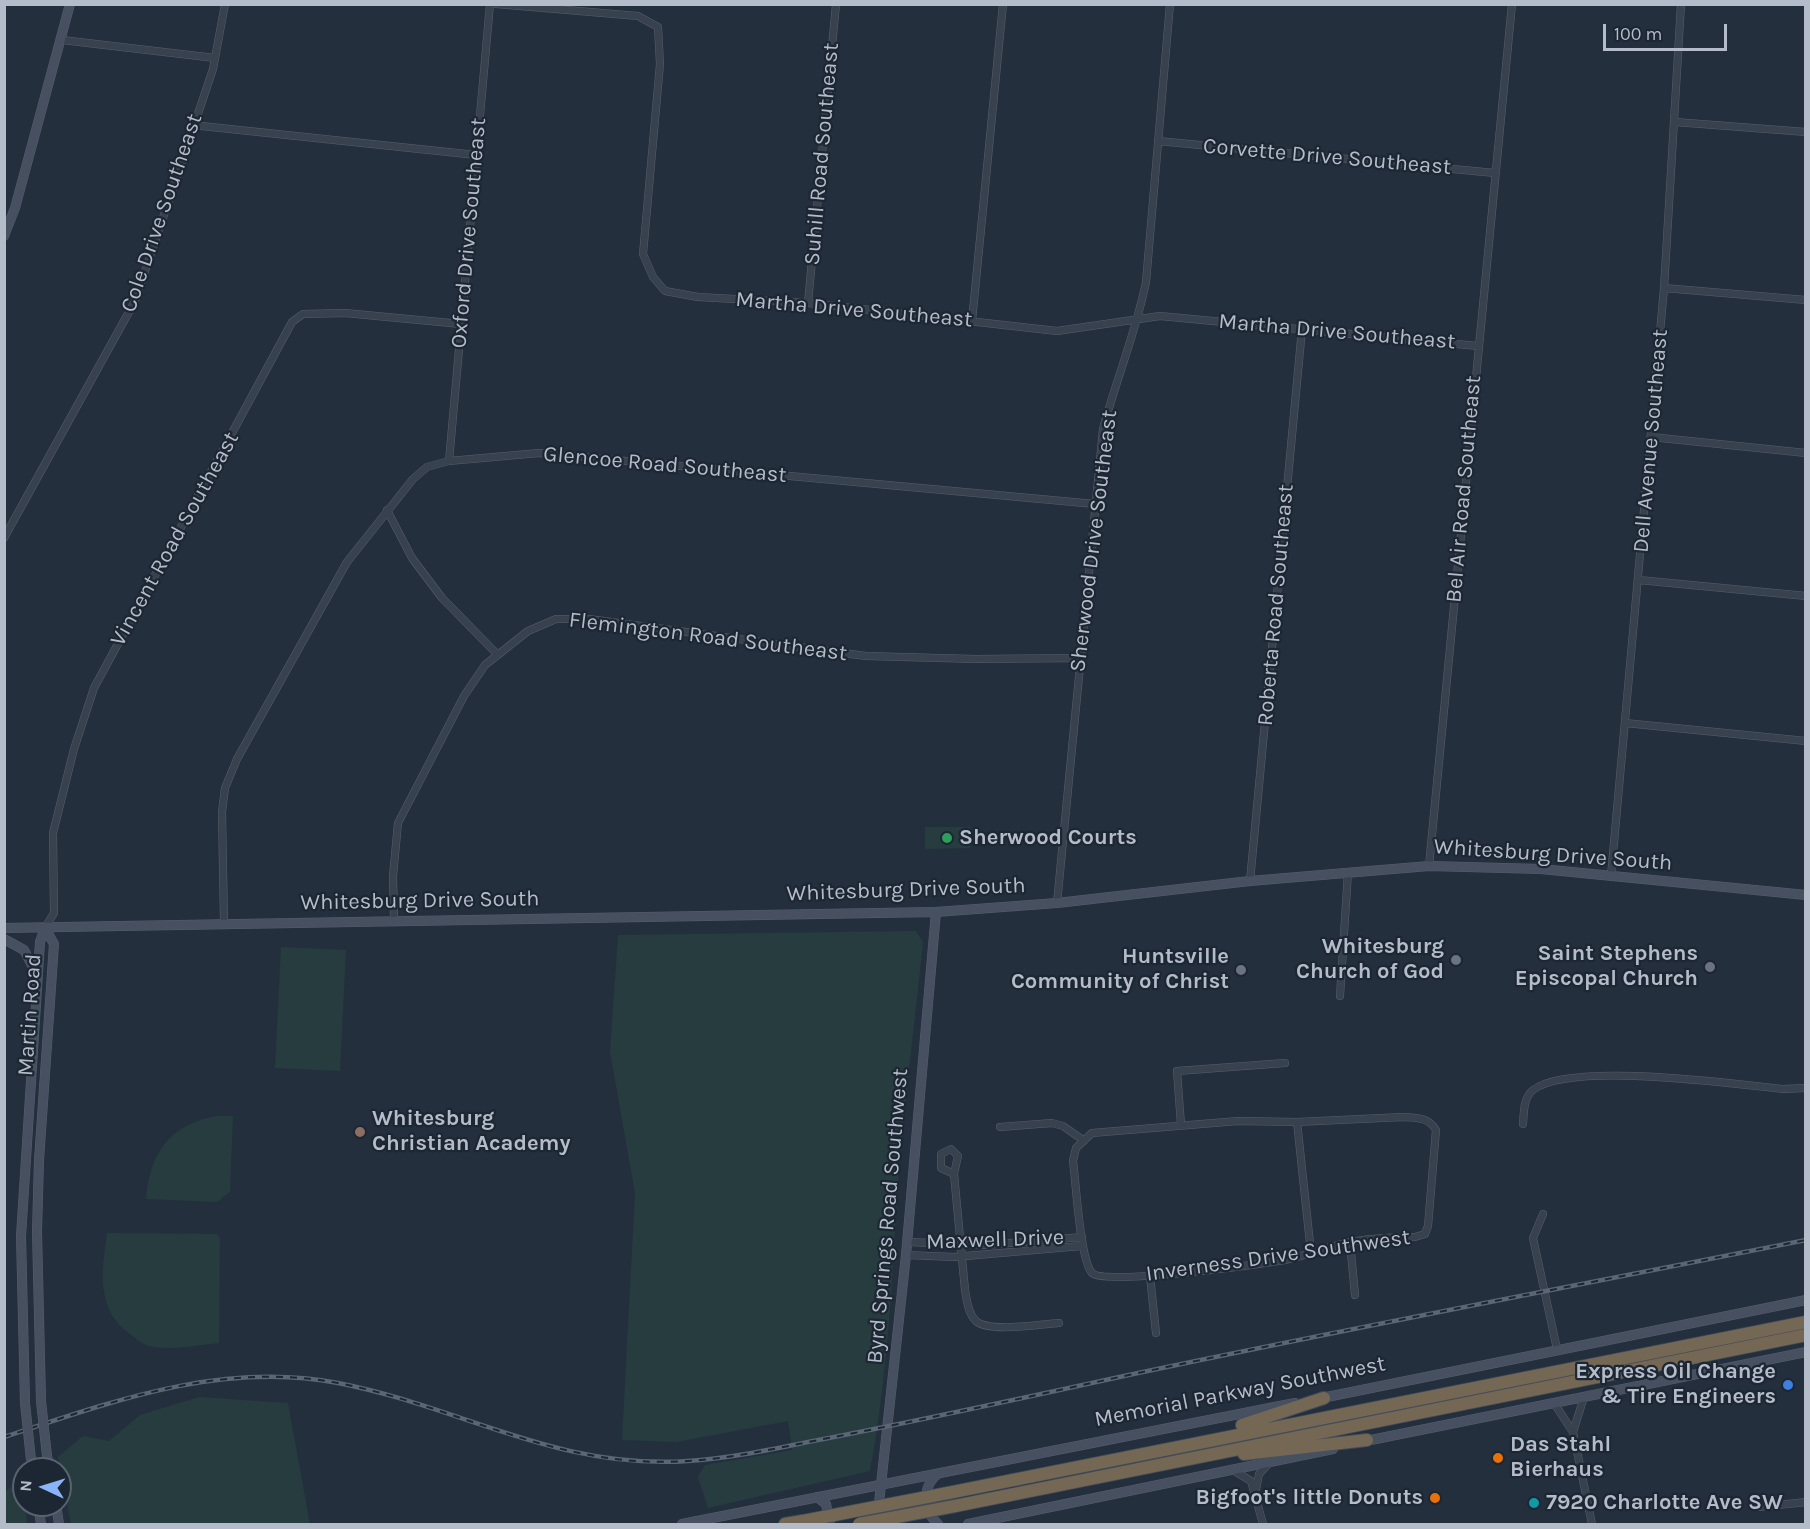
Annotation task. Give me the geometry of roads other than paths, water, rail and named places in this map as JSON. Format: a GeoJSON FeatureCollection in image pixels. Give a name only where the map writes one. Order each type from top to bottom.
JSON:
{"type":"FeatureCollection","features":[{"type":"Feature","properties":{"kind":"highway","name":"Memorial Parkway Southwest"},"geometry":{"type":"LineString","coordinates":[[785,1524],[1806,1322]]}},
{"type":"Feature","properties":{"kind":"highway"},"geometry":{"type":"LineString","coordinates":[[859,1524],[1806,1335]]}},
{"type":"Feature","properties":{"kind":"highway"},"geometry":{"type":"LineString","coordinates":[[1156,1449],[1177,1439],[1250,1423],[1324,1398]]}},
{"type":"Feature","properties":{"kind":"highway"},"geometry":{"type":"LineString","coordinates":[[1154,1465],[1367,1440]]}},
{"type":"Feature","properties":{"kind":"main road"},"geometry":{"type":"LineString","coordinates":[[4,236],[15,208],[29,149],[62,40],[70,4]]}},
{"type":"Feature","properties":{"kind":"main road","name":"Whitesburg Drive South"},"geometry":{"type":"LineString","coordinates":[[4,928],[936,912],[1057,903],[1250,881],[1429,866],[1541,869],[1806,895]]}},
{"type":"Feature","properties":{"kind":"main road","name":"Byrd Springs Road Southwest"},"geometry":{"type":"LineString","coordinates":[[877,1524],[906,1255],[936,912]]}},
{"type":"Feature","properties":{"kind":"main road","name":"Martin Road"},"geometry":{"type":"LineString","coordinates":[[31,1457],[25,1403],[21,1225],[37,975],[40,942],[45,928]]}},
{"type":"Feature","properties":{"kind":"main road","name":"Martin Road"},"geometry":{"type":"LineString","coordinates":[[45,928],[54,944],[39,1160],[38,1231],[41,1401],[47,1457]]}},
{"type":"Feature","properties":{"kind":"main road"},"geometry":{"type":"LineString","coordinates":[[4,939],[24,951],[37,975]]}},
{"type":"Feature","properties":{"kind":"main road","name":"Memorial Parkway Southwest"},"geometry":{"type":"LineString","coordinates":[[682,1524],[1324,1398],[1806,1300]]}},
{"type":"Feature","properties":{"kind":"main road"},"geometry":{"type":"LineString","coordinates":[[968,1524],[1230,1468],[1806,1352]]}},
{"type":"Feature","properties":{"kind":"main road"},"geometry":{"type":"LineString","coordinates":[[938,1524],[928,1510],[927,1488],[931,1479],[941,1472]]}},
{"type":"Feature","properties":{"kind":"main road"},"geometry":{"type":"LineString","coordinates":[[817,1497],[826,1504],[830,1524]]}},
{"type":"Feature","properties":{"kind":"street","name":"Cole Drive Southeast"},"geometry":{"type":"LineString","coordinates":[[4,538],[135,301],[215,58],[225,4]]}},
{"type":"Feature","properties":{"kind":"street","name":"Oxford Drive Southeast"},"geometry":{"type":"LineString","coordinates":[[448,461],[490,4]]}},
{"type":"Feature","properties":{"kind":"street","name":"Martha Drive Southeast"},"geometry":{"type":"LineString","coordinates":[[496,4],[638,16],[658,27],[660,64],[643,254],[653,277],[665,291],[687,295],[808,303],[1057,331],[1139,317],[1160,316],[1478,346]]}},
{"type":"Feature","properties":{"kind":"street","name":"Suhill Road Southeast"},"geometry":{"type":"LineString","coordinates":[[808,303],[836,4]]}},
{"type":"Feature","properties":{"kind":"street"},"geometry":{"type":"LineString","coordinates":[[972,321],[1003,4]]}},
{"type":"Feature","properties":{"kind":"street","name":"Sherwood Drive Southeast"},"geometry":{"type":"LineString","coordinates":[[1057,903],[1103,429],[1112,394],[1139,317],[1146,282],[1170,4]]}},
{"type":"Feature","properties":{"kind":"street","name":"Bel Air Road Southeast"},"geometry":{"type":"LineString","coordinates":[[1429,866],[1512,4]]}},
{"type":"Feature","properties":{"kind":"street","name":"Dell Avenue Southeast"},"geometry":{"type":"LineString","coordinates":[[1611,876],[1664,288],[1681,4]]}},
{"type":"Feature","properties":{"kind":"street"},"geometry":{"type":"LineString","coordinates":[[62,40],[215,58]]}},
{"type":"Feature","properties":{"kind":"street"},"geometry":{"type":"LineString","coordinates":[[1675,122],[1806,132]]}},
{"type":"Feature","properties":{"kind":"street"},"geometry":{"type":"LineString","coordinates":[[192,125],[476,155]]}},
{"type":"Feature","properties":{"kind":"street","name":"Corvette Drive Southeast"},"geometry":{"type":"LineString","coordinates":[[1158,141],[1495,173]]}},
{"type":"Feature","properties":{"kind":"street"},"geometry":{"type":"LineString","coordinates":[[1664,288],[1806,300]]}},
{"type":"Feature","properties":{"kind":"street","name":"Vincent Road Southeast"},"geometry":{"type":"LineString","coordinates":[[45,928],[54,913],[52,833],[74,749],[94,688],[292,322],[303,314],[345,313],[461,324]]}},
{"type":"Feature","properties":{"kind":"street","name":"Roberta Road Southeast"},"geometry":{"type":"LineString","coordinates":[[1250,881],[1302,329]]}},
{"type":"Feature","properties":{"kind":"street"},"geometry":{"type":"LineString","coordinates":[[1651,437],[1806,453]]}},
{"type":"Feature","properties":{"kind":"street","name":"Glencoe Road Southeast"},"geometry":{"type":"LineString","coordinates":[[224,923],[222,812],[225,788],[237,759],[347,562],[413,479],[428,466],[448,461],[539,453],[1095,504]]}},
{"type":"Feature","properties":{"kind":"street"},"geometry":{"type":"LineString","coordinates":[[387,510],[412,558],[442,598],[497,654]]}},
{"type":"Feature","properties":{"kind":"street"},"geometry":{"type":"LineString","coordinates":[[1638,580],[1806,596]]}},
{"type":"Feature","properties":{"kind":"street","name":"Flemington Road Southeast"},"geometry":{"type":"LineString","coordinates":[[394,920],[393,876],[398,823],[464,696],[485,665],[497,654],[528,631],[556,619],[589,619],[866,656],[976,659],[1080,658]]}},
{"type":"Feature","properties":{"kind":"street"},"geometry":{"type":"LineString","coordinates":[[1625,723],[1806,741]]}},
{"type":"Feature","properties":{"kind":"street"},"geometry":{"type":"LineString","coordinates":[[1340,996],[1348,872]]}},
{"type":"Feature","properties":{"kind":"street"},"geometry":{"type":"LineString","coordinates":[[1181,1125],[1177,1071],[1286,1063]]}},
{"type":"Feature","properties":{"kind":"street"},"geometry":{"type":"LineString","coordinates":[[1523,1124],[1524,1106],[1528,1094],[1534,1088],[1558,1080],[1640,1075],[1783,1089],[1806,1088]]}},
{"type":"Feature","properties":{"kind":"street","name":"Inverness Drive Southwest"},"geometry":{"type":"LineString","coordinates":[[1420,1118],[1431,1123],[1436,1130],[1428,1226],[1425,1234],[1415,1237],[1350,1242],[1311,1253],[1252,1264],[1150,1276],[1100,1278],[1092,1273],[1082,1246],[1073,1161],[1076,1148],[1092,1133],[1106,1130],[1238,1121],[1297,1122],[1420,1118]]}},
{"type":"Feature","properties":{"kind":"street"},"geometry":{"type":"LineString","coordinates":[[1297,1122],[1311,1253]]}},
{"type":"Feature","properties":{"kind":"street"},"geometry":{"type":"LineString","coordinates":[[1000,1127],[1052,1123],[1063,1126],[1083,1140]]}},
{"type":"Feature","properties":{"kind":"street"},"geometry":{"type":"LineString","coordinates":[[954,1174],[968,1309],[976,1321],[989,1328],[1059,1323]]}},
{"type":"Feature","properties":{"kind":"street"},"geometry":{"type":"LineString","coordinates":[[1542,1214],[1533,1238],[1557,1349]]}},
{"type":"Feature","properties":{"kind":"street","name":"Maxwell Drive"},"geometry":{"type":"LineString","coordinates":[[907,1242],[960,1244],[1082,1237]]}},
{"type":"Feature","properties":{"kind":"street"},"geometry":{"type":"LineString","coordinates":[[1350,1242],[1355,1295]]}},
{"type":"Feature","properties":{"kind":"street"},"geometry":{"type":"LineString","coordinates":[[906,1255],[962,1256],[1082,1246]]}},
{"type":"Feature","properties":{"kind":"street"},"geometry":{"type":"LineString","coordinates":[[1150,1276],[1156,1333]]}},
{"type":"Feature","properties":{"kind":"street"},"geometry":{"type":"LineString","coordinates":[[1573,1432],[1584,1397]]}},
{"type":"Feature","properties":{"kind":"street"},"geometry":{"type":"LineString","coordinates":[[1554,1403],[1573,1432],[1592,1524]]}},
{"type":"Feature","properties":{"kind":"street"},"geometry":{"type":"LineString","coordinates":[[1263,1524],[1256,1489],[1259,1474],[1272,1461]]}},
{"type":"Feature","properties":{"kind":"street"},"geometry":{"type":"LineString","coordinates":[[1230,1468],[1244,1475],[1256,1489]]}},
{"type":"Feature","properties":{"kind":"street"},"geometry":{"type":"LineString","coordinates":[[1760,1506],[1806,1502]]}},
{"type":"Feature","properties":{"kind":"railway"},"geometry":{"type":"LineString","coordinates":[[4,1437],[86,1410],[168,1388],[252,1377],[295,1378],[338,1383],[383,1394],[552,1447],[595,1456],[640,1461],[688,1461],[725,1457],[870,1430],[1294,1341],[1806,1240]]}},
{"type":"Feature","properties":{"kind":"place","name":"Sherwood Courts"},"geometry":{"type":"Point","coordinates":[947,838]}},
{"type":"Feature","properties":{"kind":"place","name":"Whitesburg Church of God"},"geometry":{"type":"Point","coordinates":[1456,960]}},
{"type":"Feature","properties":{"kind":"place","name":"Saint Stephens Episcopal Church"},"geometry":{"type":"Point","coordinates":[1710,967]}},
{"type":"Feature","properties":{"kind":"place","name":"Huntsville Community of Christ"},"geometry":{"type":"Point","coordinates":[1241,970]}},
{"type":"Feature","properties":{"kind":"place","name":"Whitesburg Christian Academy"},"geometry":{"type":"Point","coordinates":[360,1132]}},
{"type":"Feature","properties":{"kind":"place","name":"Express Oil Change & Tire Engineers"},"geometry":{"type":"Point","coordinates":[1788,1385]}},
{"type":"Feature","properties":{"kind":"place","name":"Das Stahl Bierhaus"},"geometry":{"type":"Point","coordinates":[1498,1458]}},
{"type":"Feature","properties":{"kind":"place","name":"Bigfoot's little Donuts"},"geometry":{"type":"Point","coordinates":[1435,1498]}},
{"type":"Feature","properties":{"kind":"place","name":"7920 Charlotte Ave SW"},"geometry":{"type":"Point","coordinates":[1534,1503]}}]}
